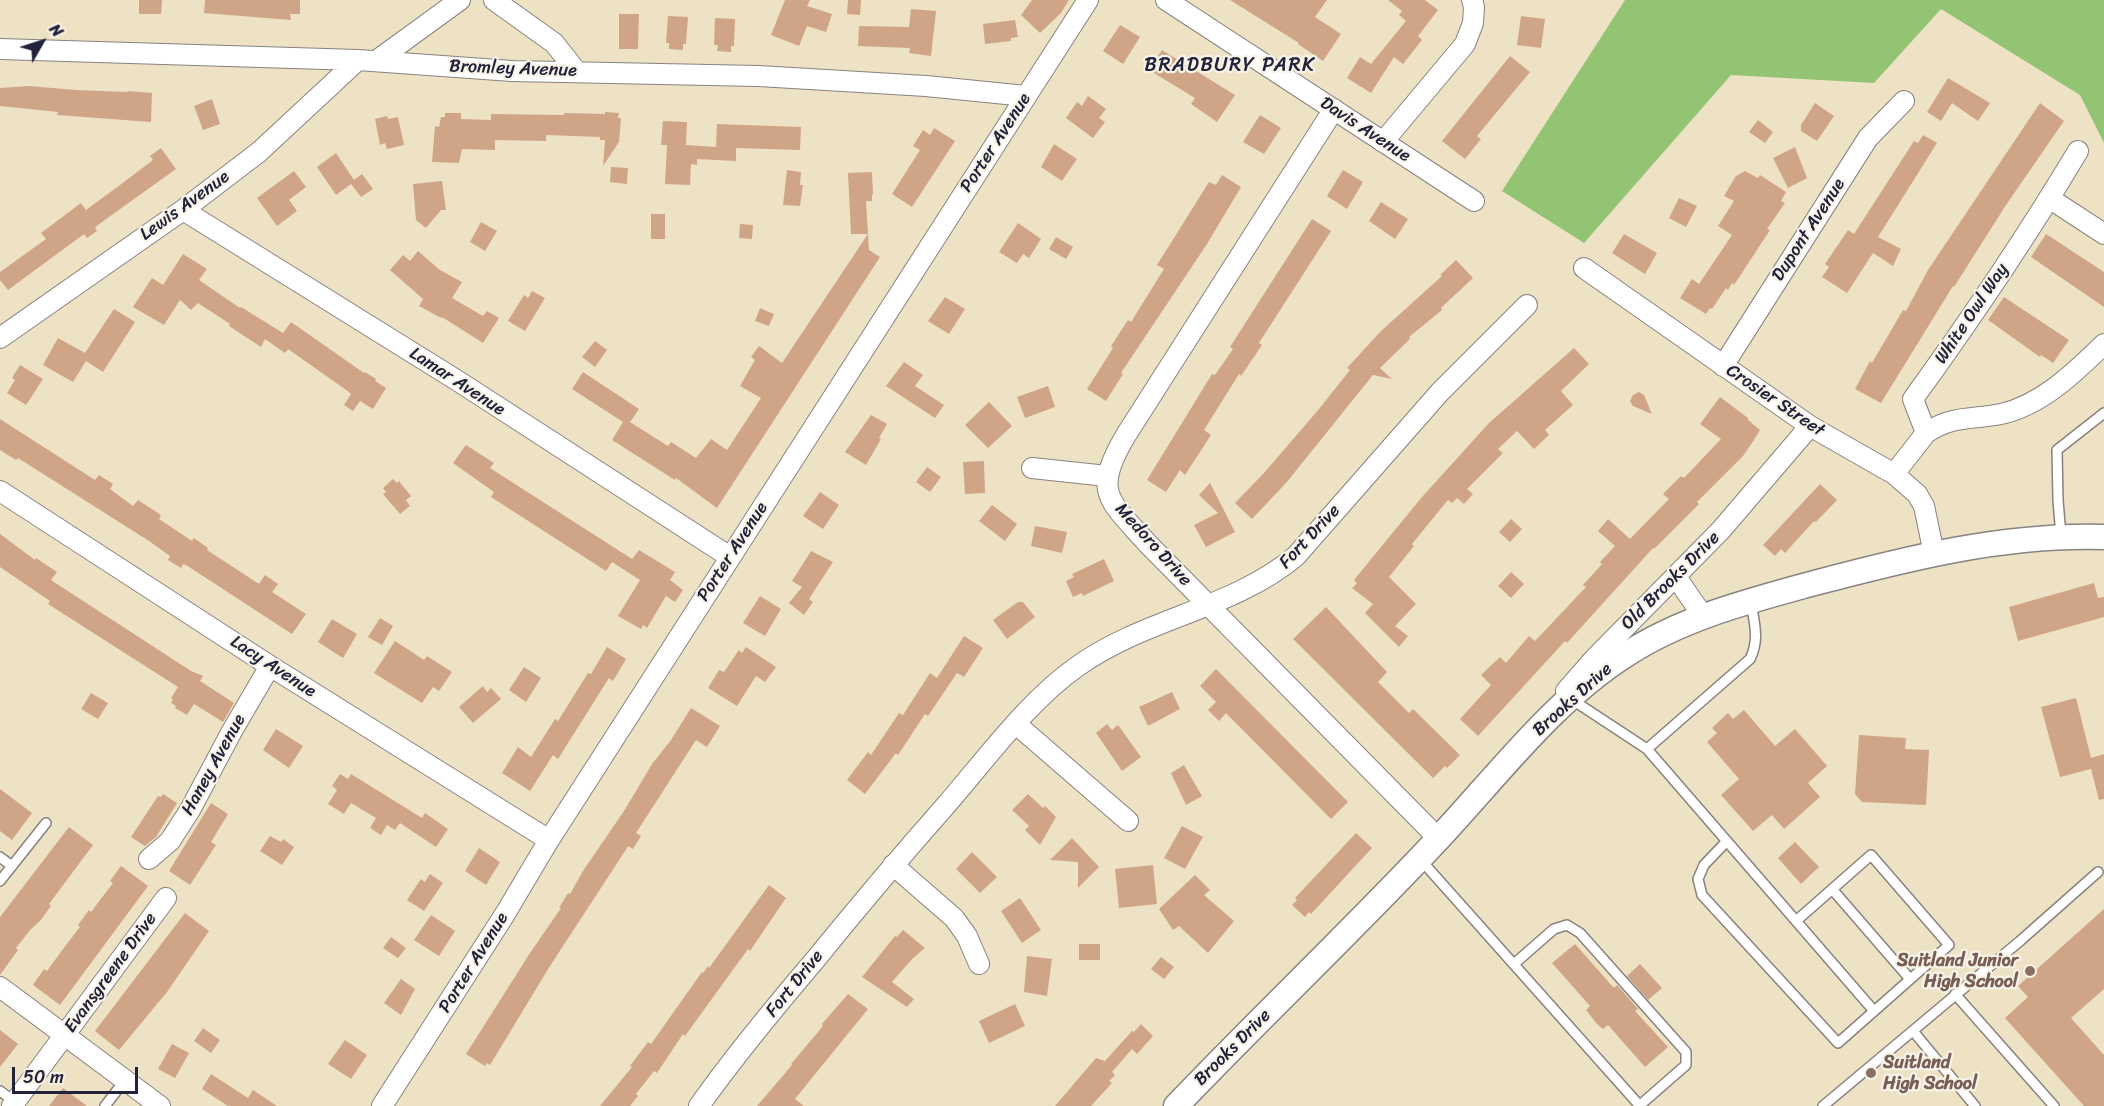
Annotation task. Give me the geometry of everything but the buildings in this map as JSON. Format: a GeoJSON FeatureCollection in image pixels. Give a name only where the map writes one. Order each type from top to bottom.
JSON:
{"type":"FeatureCollection","features":[{"type":"Feature","properties":{"kind":"street","name":"Lewis Avenue"},"geometry":{"type":"LineString","coordinates":[[0,338],[183,210],[259,152],[367,60],[460,0]]}},
{"type":"Feature","properties":{"kind":"street"},"geometry":{"type":"LineString","coordinates":[[494,0],[554,43],[577,72]]}},
{"type":"Feature","properties":{"kind":"street","name":"Porter Avenue"},"geometry":{"type":"LineString","coordinates":[[382,1106],[505,914],[549,840],[1088,0]]}},
{"type":"Feature","properties":{"kind":"street","name":"Davis Avenue"},"geometry":{"type":"LineString","coordinates":[[1166,0],[1474,201]]}},
{"type":"Feature","properties":{"kind":"street"},"geometry":{"type":"LineString","coordinates":[[1383,142],[1465,44],[1473,23],[1472,0]]}},
{"type":"Feature","properties":{"kind":"street","name":"Bromley Avenue"},"geometry":{"type":"LineString","coordinates":[[0,49],[367,60],[512,71],[759,76],[926,86],[1026,96]]}},
{"type":"Feature","properties":{"kind":"street","name":"Dupont Avenue"},"geometry":{"type":"LineString","coordinates":[[1723,366],[1868,138],[1904,101]]}},
{"type":"Feature","properties":{"kind":"street"},"geometry":{"type":"LineString","coordinates":[[1032,468],[1107,476],[1109,467],[1126,435],[1334,109]]}},
{"type":"Feature","properties":{"kind":"street","name":"White Owl Way"},"geometry":{"type":"LineString","coordinates":[[1926,433],[1912,399],[1941,361],[2049,198],[2078,150]]}},
{"type":"Feature","properties":{"kind":"street"},"geometry":{"type":"LineString","coordinates":[[2049,198],[2104,234]]}},
{"type":"Feature","properties":{"kind":"street","name":"Lamar Avenue"},"geometry":{"type":"LineString","coordinates":[[183,210],[450,376],[730,557]]}},
{"type":"Feature","properties":{"kind":"street","name":"Crosier Street"},"geometry":{"type":"LineString","coordinates":[[1584,268],[1810,426],[1894,474],[1917,494],[1924,506],[1934,554]]}},
{"type":"Feature","properties":{"kind":"street","name":"Fort Drive"},"geometry":{"type":"LineString","coordinates":[[699,1106],[783,997],[893,866],[1016,724],[1054,685],[1095,655],[1142,630],[1267,578],[1296,556],[1440,392],[1527,305]]}},
{"type":"Feature","properties":{"kind":"street"},"geometry":{"type":"LineString","coordinates":[[1894,474],[1926,433],[1951,420],[2004,413],[2033,402],[2051,391],[2104,344]]}},
{"type":"Feature","properties":{"kind":"street","name":"Old Brooks Drive"},"geometry":{"type":"LineString","coordinates":[[1532,736],[1559,699],[1594,658],[1721,530],[1810,426]]}},
{"type":"Feature","properties":{"kind":"street","name":"Medoro Drive"},"geometry":{"type":"LineString","coordinates":[[1107,476],[1107,488],[1115,506],[1148,544],[1439,839]]}},
{"type":"Feature","properties":{"kind":"street","name":"Lacy Avenue"},"geometry":{"type":"LineString","coordinates":[[0,491],[270,666],[549,840]]}},
{"type":"Feature","properties":{"kind":"street","name":"Brooks Drive"},"geometry":{"type":"LineString","coordinates":[[1176,1106],[1439,839],[1532,736],[1571,699],[1624,656],[1653,639],[1703,616],[1854,573],[1978,544],[2061,536],[2104,537]]}},
{"type":"Feature","properties":{"kind":"street"},"geometry":{"type":"LineString","coordinates":[[1676,577],[1703,616]]}},
{"type":"Feature","properties":{"kind":"street","name":"Haney Avenue"},"geometry":{"type":"LineString","coordinates":[[149,859],[170,841],[190,810],[270,666]]}},
{"type":"Feature","properties":{"kind":"street"},"geometry":{"type":"LineString","coordinates":[[1016,724],[1128,820]]}},
{"type":"Feature","properties":{"kind":"street"},"geometry":{"type":"LineString","coordinates":[[893,866],[954,918],[967,936],[979,964]]}},
{"type":"Feature","properties":{"kind":"street","name":"Evansgreene Drive"},"geometry":{"type":"LineString","coordinates":[[9,1100],[65,1036],[166,898]]}},
{"type":"Feature","properties":{"kind":"street"},"geometry":{"type":"LineString","coordinates":[[0,987],[160,1106]]}},
{"type":"Feature","properties":{"kind":"lane"},"geometry":{"type":"LineString","coordinates":[[2061,536],[2057,450],[2104,413]]}},
{"type":"Feature","properties":{"kind":"lane"},"geometry":{"type":"LineString","coordinates":[[1647,749],[1750,659],[1756,647],[1751,602]]}},
{"type":"Feature","properties":{"kind":"lane"},"geometry":{"type":"LineString","coordinates":[[1571,699],[1647,749],[1874,1011]]}},
{"type":"Feature","properties":{"kind":"lane"},"geometry":{"type":"LineString","coordinates":[[0,881],[46,823]]}},
{"type":"Feature","properties":{"kind":"lane"},"geometry":{"type":"LineString","coordinates":[[1727,841],[1704,865],[1698,879],[1702,895],[1838,1043],[1949,945],[1871,855],[1796,921]]}},
{"type":"Feature","properties":{"kind":"lane"},"geometry":{"type":"LineString","coordinates":[[0,857],[12,866]]}},
{"type":"Feature","properties":{"kind":"lane"},"geometry":{"type":"LineString","coordinates":[[1420,858],[1514,964],[1640,1106],[1686,1065],[1686,1052],[1588,941],[1567,925],[1554,929],[1514,964]]}},
{"type":"Feature","properties":{"kind":"lane"},"geometry":{"type":"LineString","coordinates":[[1823,1106],[2098,872]]}},
{"type":"Feature","properties":{"kind":"lane"},"geometry":{"type":"LineString","coordinates":[[1832,889],[1910,979]]}},
{"type":"Feature","properties":{"kind":"lane"},"geometry":{"type":"LineString","coordinates":[[1955,994],[2054,1106]]}},
{"type":"Feature","properties":{"kind":"lane"},"geometry":{"type":"LineString","coordinates":[[1913,1031],[1975,1106]]}},
{"type":"Feature","properties":{"kind":"lane"},"geometry":{"type":"LineString","coordinates":[[105,1106],[125,1080]]}},
{"type":"Feature","properties":{"kind":"green space"},"geometry":{"type":"Polygon","coordinates":[[[1625,0],[2104,0],[2104,143],[2080,95],[1941,9],[1874,83],[1731,75],[1584,243],[1502,191],[1625,0]]]}},
{"type":"Feature","properties":{"kind":"place","name":"Suitland Junior High School"},"geometry":{"type":"Point","coordinates":[2030,971]}},
{"type":"Feature","properties":{"kind":"place","name":"Suitland High School"},"geometry":{"type":"Point","coordinates":[1871,1073]}},
{"type":"Feature","properties":{"kind":"district","name":"BRADBURY PARK"},"geometry":{"type":"Point","coordinates":[1230,66]}}]}
